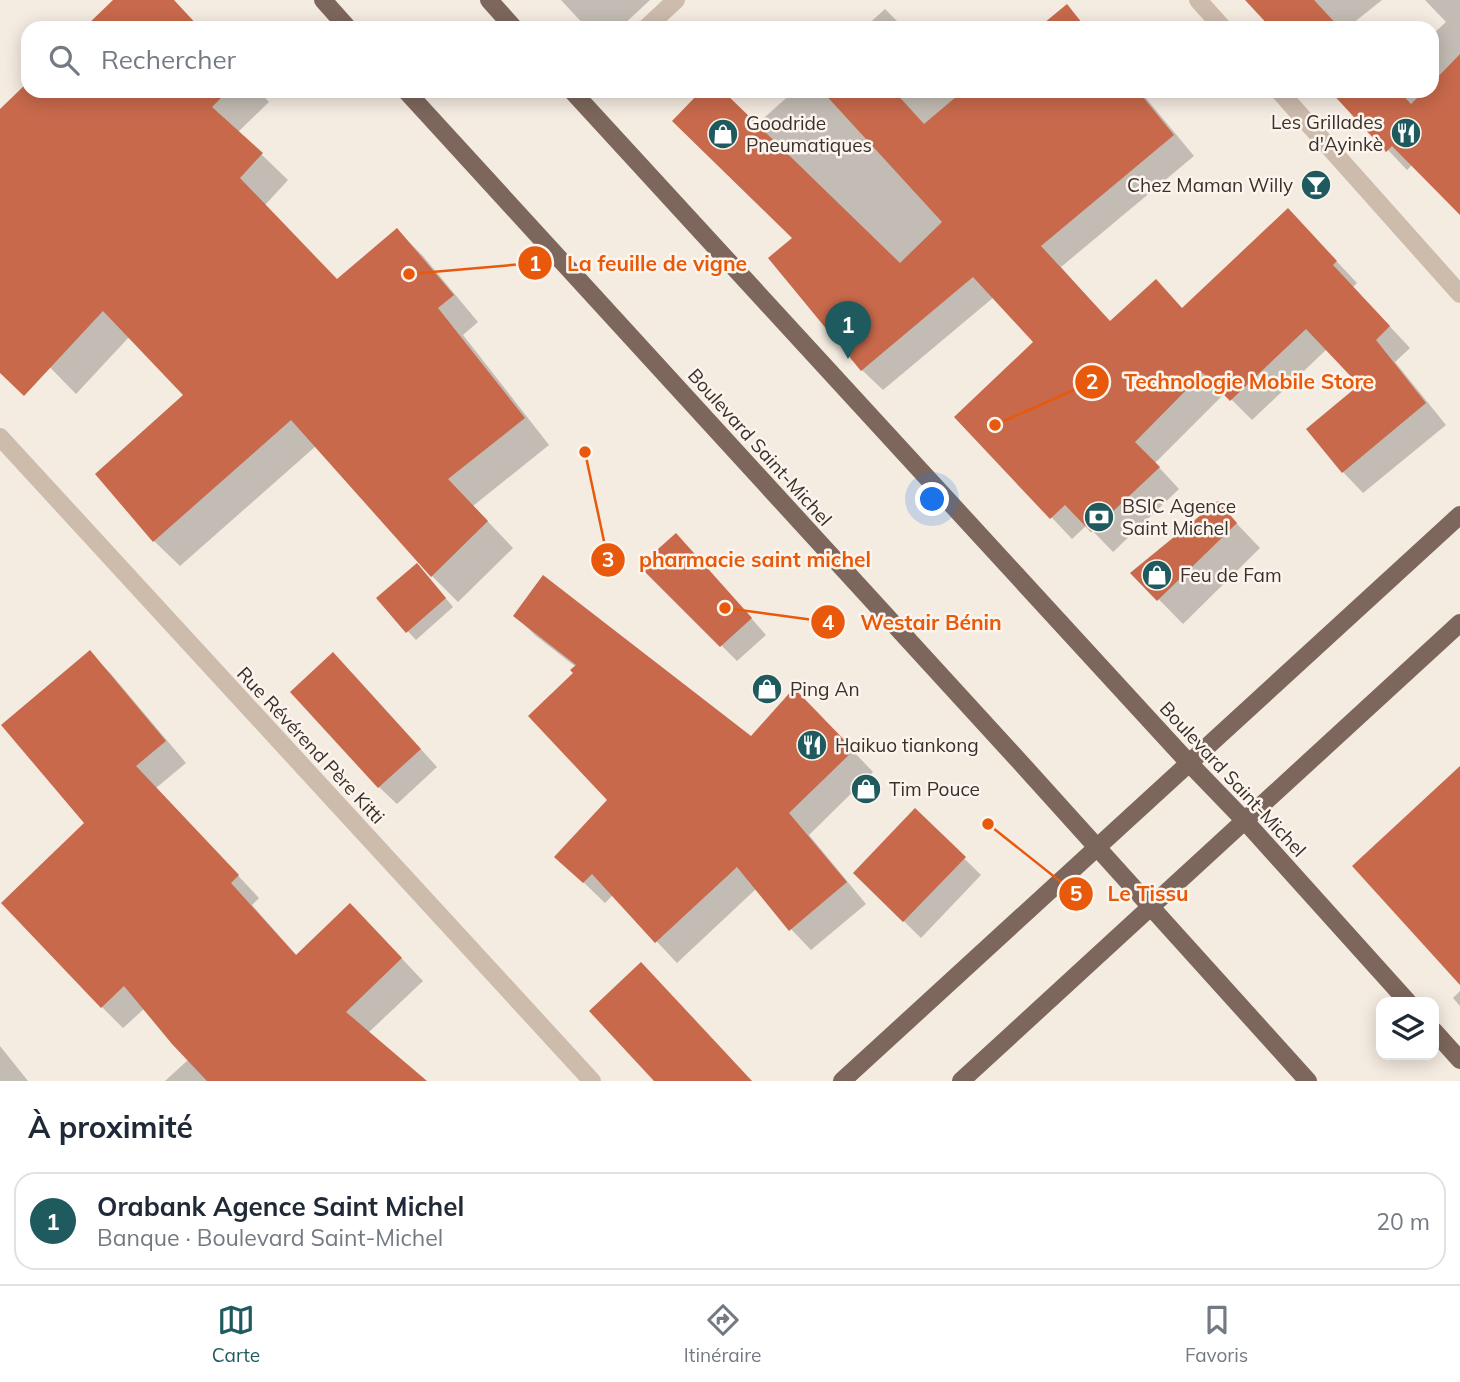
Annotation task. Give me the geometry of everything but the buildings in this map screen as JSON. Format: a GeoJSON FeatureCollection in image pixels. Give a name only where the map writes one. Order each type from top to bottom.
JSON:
{"type":"FeatureCollection","features":[{"type":"Feature","properties":{"kind":"main road"},"geometry":{"type":"LineString","coordinates":[[323,0],[342,21]]}},
{"type":"Feature","properties":{"kind":"main road"},"geometry":{"type":"LineString","coordinates":[[489,0],[508,21]]}},
{"type":"Feature","properties":{"kind":"main road","name":"Boulevard Saint-Michel"},"geometry":{"type":"LineString","coordinates":[[412,98],[1098,847],[1308,1081]]}},
{"type":"Feature","properties":{"kind":"main road","name":"Boulevard Saint-Michel"},"geometry":{"type":"LineString","coordinates":[[580,98],[1403,997]]}},
{"type":"Feature","properties":{"kind":"main road"},"geometry":{"type":"LineString","coordinates":[[842,1081],[1460,515]]}},
{"type":"Feature","properties":{"kind":"main road"},"geometry":{"type":"LineString","coordinates":[[961,1081],[1460,623]]}},
{"type":"Feature","properties":{"kind":"main road"},"geometry":{"type":"LineString","coordinates":[[1439,1037],[1460,1060]]}},
{"type":"Feature","properties":{"kind":"street"},"geometry":{"type":"LineString","coordinates":[[654,21],[676,0]]}},
{"type":"Feature","properties":{"kind":"street"},"geometry":{"type":"LineString","coordinates":[[1198,0],[1217,21]]}},
{"type":"Feature","properties":{"kind":"street"},"geometry":{"type":"LineString","coordinates":[[1285,98],[1460,294]]}},
{"type":"Feature","properties":{"kind":"street","name":"Rue Révérend Père Kitti"},"geometry":{"type":"LineString","coordinates":[[0,437],[592,1081]]}},
{"type":"Feature","properties":{"kind":"place","name":"Les Grillades d'Ayinkè"},"geometry":{"type":"Point","coordinates":[1406,133]}},
{"type":"Feature","properties":{"kind":"place","name":"Goodride Pneumatiques"},"geometry":{"type":"Point","coordinates":[723,134]}},
{"type":"Feature","properties":{"kind":"place","name":"Chez Maman Willy"},"geometry":{"type":"Point","coordinates":[1316,185]}},
{"type":"Feature","properties":{"kind":"place","name":"La feuille de vigne"},"geometry":{"type":"Point","coordinates":[409,274]}},
{"type":"Feature","properties":{"kind":"place","name":"Orabank Agence Saint Michel"},"geometry":{"type":"Point","coordinates":[848,359]}},
{"type":"Feature","properties":{"kind":"place","name":"Technologie Mobile Store"},"geometry":{"type":"Point","coordinates":[995,425]}},
{"type":"Feature","properties":{"kind":"place","name":"pharmacie saint michel"},"geometry":{"type":"Point","coordinates":[585,452]}},
{"type":"Feature","properties":{"kind":"place","name":"BSIC Agence Saint Michel"},"geometry":{"type":"Point","coordinates":[1099,517]}},
{"type":"Feature","properties":{"kind":"place","name":"Feu de Fam"},"geometry":{"type":"Point","coordinates":[1157,575]}},
{"type":"Feature","properties":{"kind":"place","name":"Westair Bénin"},"geometry":{"type":"Point","coordinates":[725,608]}},
{"type":"Feature","properties":{"kind":"place","name":"Ping An"},"geometry":{"type":"Point","coordinates":[767,689]}},
{"type":"Feature","properties":{"kind":"place","name":"Haikuo tiankong"},"geometry":{"type":"Point","coordinates":[812,745]}},
{"type":"Feature","properties":{"kind":"place","name":"Tim Pouce"},"geometry":{"type":"Point","coordinates":[866,789]}},
{"type":"Feature","properties":{"kind":"place","name":"Le Tissu"},"geometry":{"type":"Point","coordinates":[988,824]}}]}
